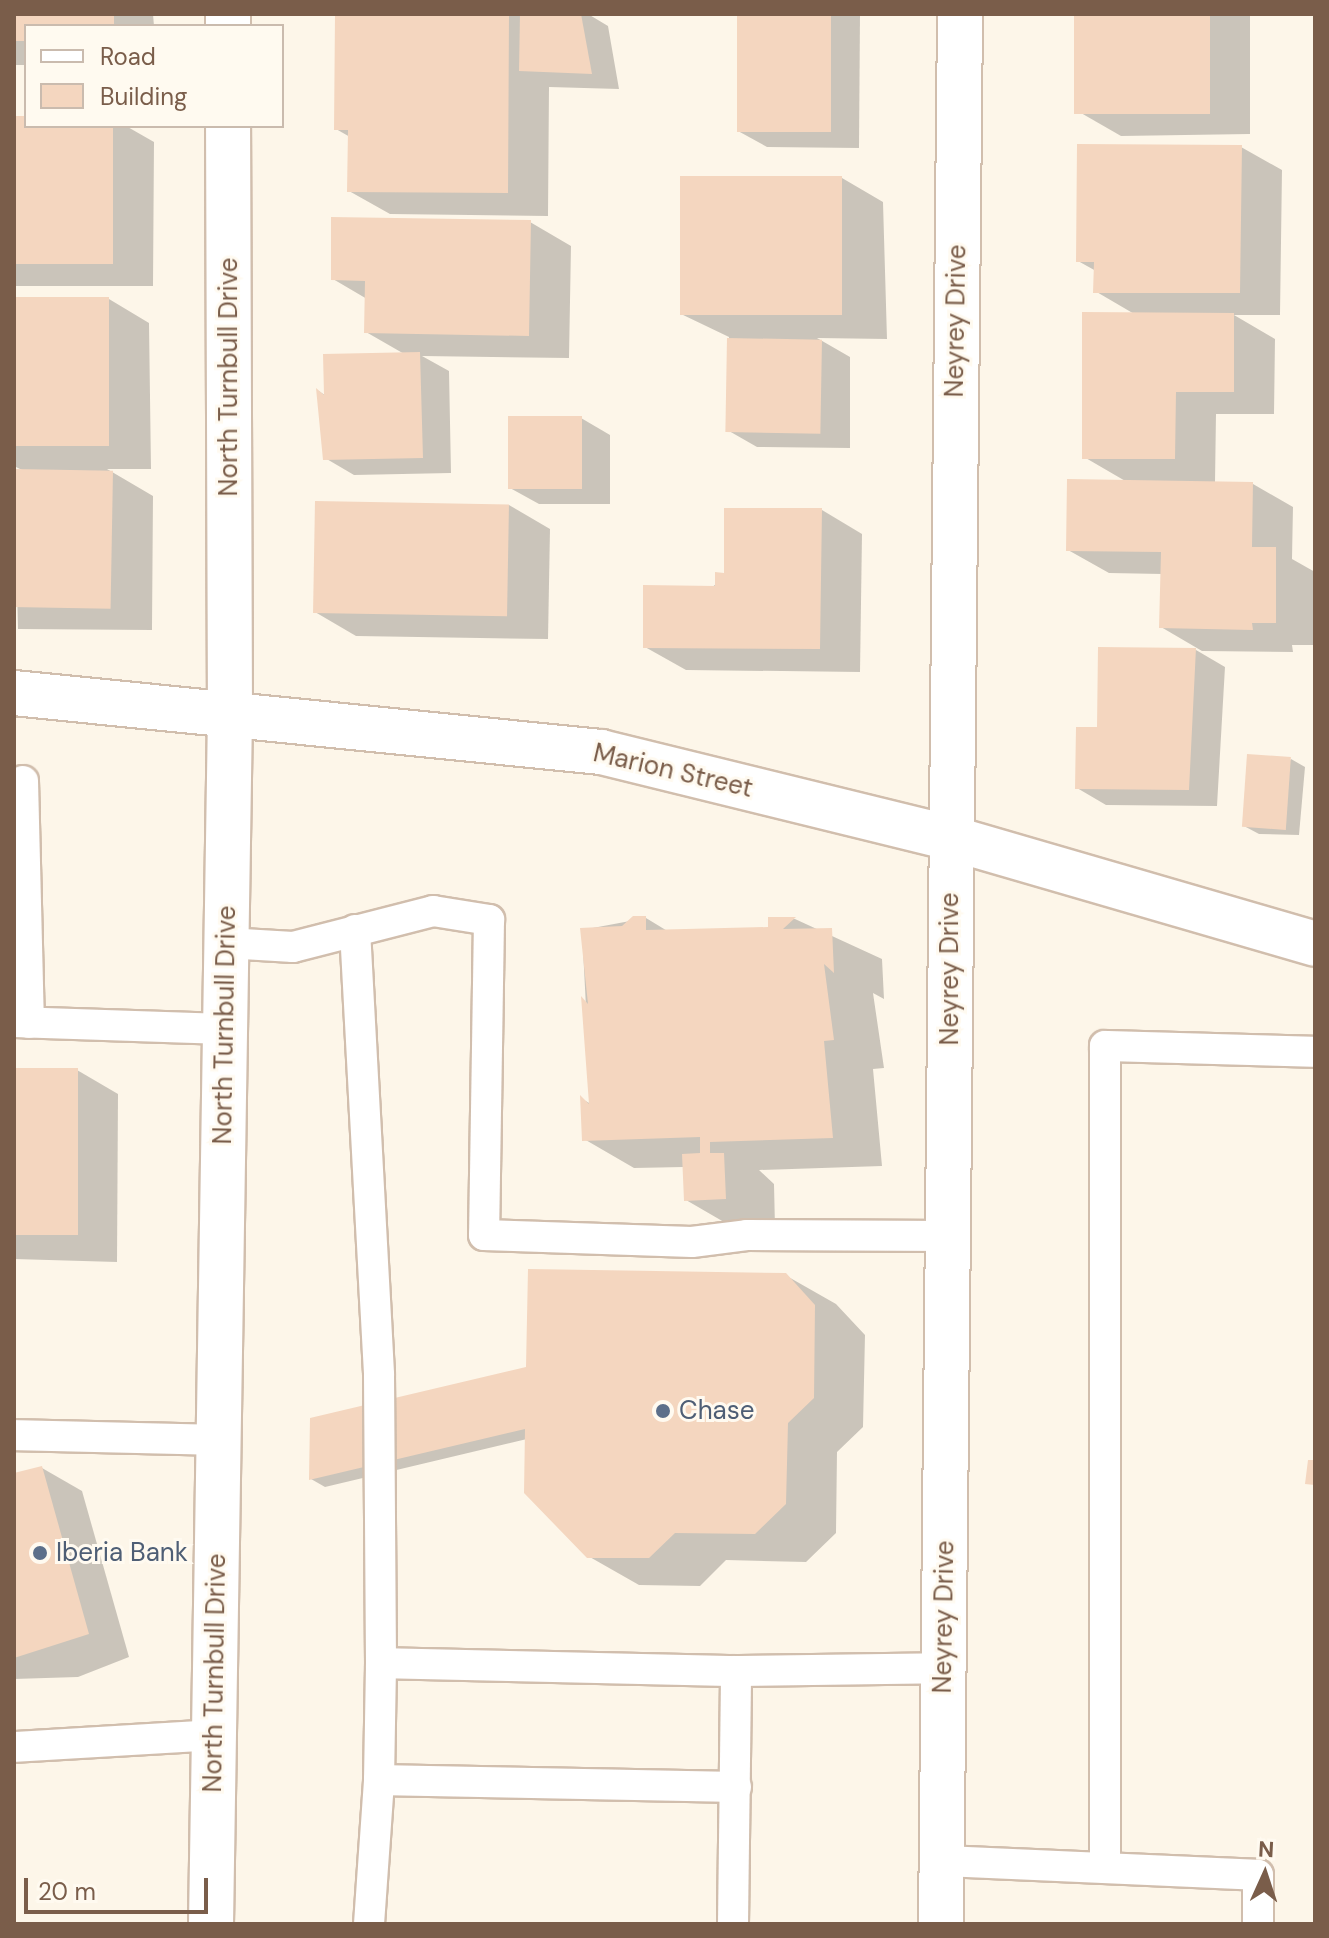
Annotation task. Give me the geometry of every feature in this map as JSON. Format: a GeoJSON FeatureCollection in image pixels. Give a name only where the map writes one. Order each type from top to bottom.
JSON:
{"type":"FeatureCollection","features":[{"type":"Feature","properties":{"kind":"street","name":"Neyrey Drive"},"geometry":{"type":"LineString","coordinates":[[941,1924],[960,14]]}},
{"type":"Feature","properties":{"kind":"street","name":"North Turnbull Drive"},"geometry":{"type":"LineString","coordinates":[[211,1924],[230,715],[228,128]]}},
{"type":"Feature","properties":{"kind":"street","name":"Marion Street"},"geometry":{"type":"LineString","coordinates":[[14,693],[601,752],[951,838],[1315,944]]}},
{"type":"Feature","properties":{"kind":"lane"},"geometry":{"type":"LineString","coordinates":[[23,781],[21,1022],[225,1029]]}},
{"type":"Feature","properties":{"kind":"lane"},"geometry":{"type":"LineString","coordinates":[[226,943],[293,947],[433,911],[489,920],[484,1235],[692,1242],[747,1235],[948,1236]]}},
{"type":"Feature","properties":{"kind":"lane"},"geometry":{"type":"LineString","coordinates":[[355,930],[379,1375],[379,1780],[369,1924]]}},
{"type":"Feature","properties":{"kind":"lane"},"geometry":{"type":"LineString","coordinates":[[1105,1868],[1105,1046],[1315,1052]]}},
{"type":"Feature","properties":{"kind":"lane"},"geometry":{"type":"LineString","coordinates":[[14,1435],[218,1440]]}},
{"type":"Feature","properties":{"kind":"lane"},"geometry":{"type":"LineString","coordinates":[[381,1663],[736,1671],[943,1668]]}},
{"type":"Feature","properties":{"kind":"lane"},"geometry":{"type":"LineString","coordinates":[[733,1924],[736,1671]]}},
{"type":"Feature","properties":{"kind":"lane"},"geometry":{"type":"LineString","coordinates":[[14,1747],[214,1735]]}},
{"type":"Feature","properties":{"kind":"lane"},"geometry":{"type":"LineString","coordinates":[[379,1780],[736,1787]]}},
{"type":"Feature","properties":{"kind":"lane"},"geometry":{"type":"LineString","coordinates":[[942,1861],[1258,1875],[1258,1924]]}},
{"type":"Feature","properties":{"kind":"building"},"geometry":{"type":"Polygon","coordinates":[[[14,14],[114,14],[114,24],[24,24],[24,41],[14,41],[14,14]]]}},
{"type":"Feature","properties":{"kind":"building"},"geometry":{"type":"Polygon","coordinates":[[[335,14],[509,14],[508,193],[347,192],[348,130],[334,130],[335,14]]]}},
{"type":"Feature","properties":{"kind":"building"},"geometry":{"type":"Polygon","coordinates":[[[520,14],[581,14],[592,74],[519,71],[520,14]]]}},
{"type":"Feature","properties":{"kind":"building"},"geometry":{"type":"Polygon","coordinates":[[[737,14],[831,14],[831,132],[737,132],[737,14]]]}},
{"type":"Feature","properties":{"kind":"building"},"geometry":{"type":"Polygon","coordinates":[[[1074,14],[1210,14],[1210,114],[1074,114],[1074,14]]]}},
{"type":"Feature","properties":{"kind":"building"},"geometry":{"type":"Polygon","coordinates":[[[14,116],[24,116],[24,128],[113,128],[113,264],[14,264],[14,116]]]}},
{"type":"Feature","properties":{"kind":"building"},"geometry":{"type":"Polygon","coordinates":[[[1077,144],[1242,145],[1240,293],[1093,293],[1094,262],[1076,262],[1077,144]]]}},
{"type":"Feature","properties":{"kind":"building"},"geometry":{"type":"Polygon","coordinates":[[[680,176],[842,176],[842,315],[680,315],[680,176]]]}},
{"type":"Feature","properties":{"kind":"building"},"geometry":{"type":"Polygon","coordinates":[[[331,217],[531,220],[529,336],[364,333],[365,281],[331,280],[331,217]]]}},
{"type":"Feature","properties":{"kind":"building"},"geometry":{"type":"Polygon","coordinates":[[[14,297],[109,297],[109,446],[14,446],[14,297]]]}},
{"type":"Feature","properties":{"kind":"building"},"geometry":{"type":"Polygon","coordinates":[[[1082,312],[1234,313],[1234,392],[1176,392],[1175,459],[1082,459],[1082,312]]]}},
{"type":"Feature","properties":{"kind":"building"},"geometry":{"type":"Polygon","coordinates":[[[727,338],[822,340],[820,434],[725,432],[727,338]]]}},
{"type":"Feature","properties":{"kind":"building"},"geometry":{"type":"Polygon","coordinates":[[[420,352],[423,458],[323,460],[316,388],[324,395],[323,354],[420,352]]]}},
{"type":"Feature","properties":{"kind":"building"},"geometry":{"type":"Polygon","coordinates":[[[508,416],[582,416],[582,489],[508,489],[508,416]]]}},
{"type":"Feature","properties":{"kind":"building"},"geometry":{"type":"Polygon","coordinates":[[[14,469],[113,471],[111,609],[14,607],[14,469]]]}},
{"type":"Feature","properties":{"kind":"building"},"geometry":{"type":"Polygon","coordinates":[[[1067,479],[1253,482],[1252,547],[1276,547],[1276,623],[1252,623],[1253,630],[1159,628],[1161,552],[1066,551],[1067,479]]]}},
{"type":"Feature","properties":{"kind":"building"},"geometry":{"type":"Polygon","coordinates":[[[315,501],[509,504],[507,616],[313,613],[315,501]]]}},
{"type":"Feature","properties":{"kind":"building"},"geometry":{"type":"Polygon","coordinates":[[[724,508],[822,508],[820,649],[643,648],[643,585],[715,586],[715,572],[724,573],[724,508]]]}},
{"type":"Feature","properties":{"kind":"building"},"geometry":{"type":"Polygon","coordinates":[[[1098,647],[1196,648],[1189,790],[1075,789],[1076,727],[1097,727],[1098,647]]]}},
{"type":"Feature","properties":{"kind":"building"},"geometry":{"type":"Polygon","coordinates":[[[1247,754],[1291,757],[1286,830],[1242,827],[1247,754]]]}},
{"type":"Feature","properties":{"kind":"building"},"geometry":{"type":"Polygon","coordinates":[[[633,916],[646,916],[646,930],[768,927],[768,917],[796,917],[783,929],[832,928],[834,973],[824,964],[834,1040],[824,1041],[833,1138],[710,1142],[710,1153],[724,1153],[726,1199],[684,1201],[682,1154],[700,1153],[700,1137],[582,1141],[580,1095],[589,1104],[581,996],[588,1004],[580,928],[622,926],[633,916]]]}},
{"type":"Feature","properties":{"kind":"building"},"geometry":{"type":"Polygon","coordinates":[[[14,1068],[78,1068],[78,1235],[14,1235],[14,1068]]]}},
{"type":"Feature","properties":{"kind":"building","name":"Chase"},"geometry":{"type":"Polygon","coordinates":[[[528,1269],[786,1273],[815,1305],[814,1398],[788,1423],[786,1504],[755,1534],[675,1533],[649,1558],[587,1558],[524,1493],[525,1429],[309,1480],[310,1418],[526,1367],[528,1269]]]}},
{"type":"Feature","properties":{"kind":"building"},"geometry":{"type":"Polygon","coordinates":[[[1308,1460],[1315,1460],[1315,1485],[1305,1484],[1308,1460]]]}},
{"type":"Feature","properties":{"kind":"building","name":"Iberia Bank"},"geometry":{"type":"Polygon","coordinates":[[[42,1466],[89,1634],[14,1658],[14,1473],[42,1466]]]}},
{"type":"Feature","properties":{"kind":"place","name":"Chase"},"geometry":{"type":"Point","coordinates":[663,1411]}},
{"type":"Feature","properties":{"kind":"place","name":"Iberia Bank"},"geometry":{"type":"Point","coordinates":[40,1553]}}]}
